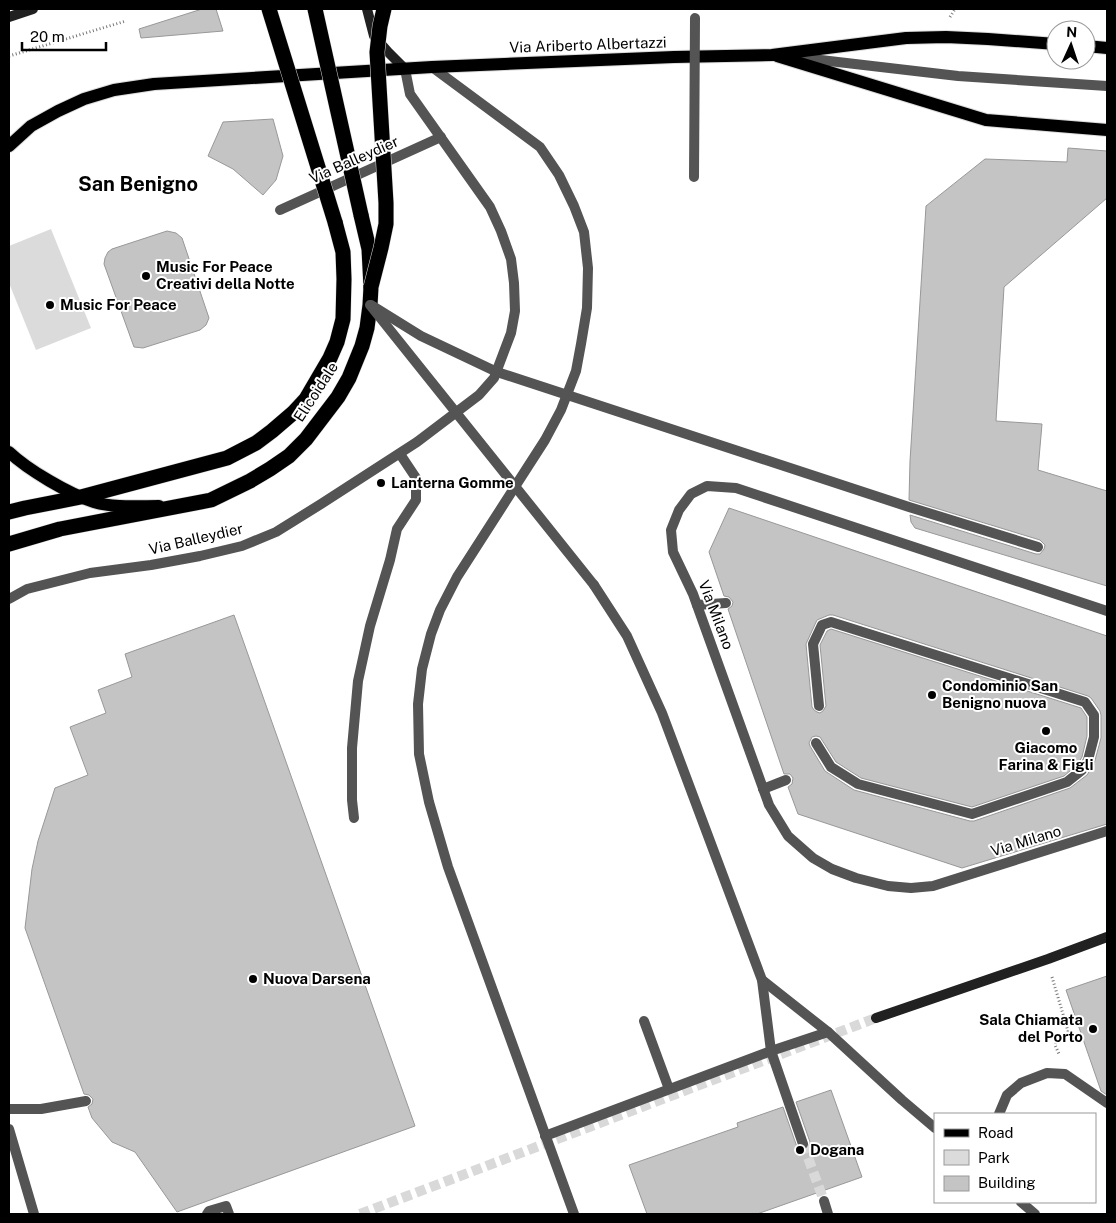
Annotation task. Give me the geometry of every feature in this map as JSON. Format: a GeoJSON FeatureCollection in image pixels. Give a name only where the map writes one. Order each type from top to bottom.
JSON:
{"type":"FeatureCollection","features":[{"type":"Feature","properties":{"kind":"highway"},"geometry":{"type":"LineString","coordinates":[[9,512],[81,496],[227,458],[256,443],[293,414],[306,399],[330,358],[337,342],[343,319],[343,252],[269,9]]}},
{"type":"Feature","properties":{"kind":"highway","name":"Elicoidale"},"geometry":{"type":"LineString","coordinates":[[9,544],[60,529],[211,500],[250,481],[289,456],[306,440],[338,397],[349,378],[367,328],[371,287],[369,249],[315,9]]}},
{"type":"Feature","properties":{"kind":"highway"},"geometry":{"type":"LineString","coordinates":[[371,287],[386,224],[377,52],[384,9]]}},
{"type":"Feature","properties":{"kind":"main road"},"geometry":{"type":"LineString","coordinates":[[9,17],[33,9]]}},
{"type":"Feature","properties":{"kind":"main road"},"geometry":{"type":"LineString","coordinates":[[367,9],[374,36],[405,68]]}},
{"type":"Feature","properties":{"kind":"main road"},"geometry":{"type":"LineString","coordinates":[[772,55],[906,38],[980,39],[1046,43]]}},
{"type":"Feature","properties":{"kind":"main road"},"geometry":{"type":"LineString","coordinates":[[772,55],[986,120],[1107,130]]}},
{"type":"Feature","properties":{"kind":"main road","name":"Via Ariberto Albertazzi"},"geometry":{"type":"LineString","coordinates":[[405,68],[772,55]]}},
{"type":"Feature","properties":{"kind":"main road"},"geometry":{"type":"LineString","coordinates":[[9,146],[31,126],[58,111],[84,98],[114,90],[154,84],[405,68]]}},
{"type":"Feature","properties":{"kind":"main road","name":"Elicoidale"},"geometry":{"type":"LineString","coordinates":[[9,452],[55,484],[95,502],[110,505],[178,506]]}},
{"type":"Feature","properties":{"kind":"main road"},"geometry":{"type":"LineString","coordinates":[[876,1018],[1107,937]]}},
{"type":"Feature","properties":{"kind":"street"},"geometry":{"type":"LineString","coordinates":[[694,177],[695,18]]}},
{"type":"Feature","properties":{"kind":"street"},"geometry":{"type":"LineString","coordinates":[[772,55],[958,76],[1107,86]]}},
{"type":"Feature","properties":{"kind":"street"},"geometry":{"type":"LineString","coordinates":[[432,67],[540,147],[559,174],[584,232],[588,268],[587,308],[576,371],[561,410],[545,440],[457,577],[440,610],[431,634],[422,669],[418,704],[419,754],[429,802],[448,868],[574,1214]]}},
{"type":"Feature","properties":{"kind":"street","name":"Via Balleydier"},"geometry":{"type":"LineString","coordinates":[[9,599],[27,589],[90,573],[161,564],[200,556],[242,546],[276,532],[400,454],[479,395],[494,378],[511,333],[515,311],[511,259],[490,207],[410,94],[405,68]]}},
{"type":"Feature","properties":{"kind":"street","name":"Via Balleydier"},"geometry":{"type":"LineString","coordinates":[[280,210],[441,137]]}},
{"type":"Feature","properties":{"kind":"street"},"geometry":{"type":"LineString","coordinates":[[370,305],[421,336],[497,372],[909,507],[1038,547]]}},
{"type":"Feature","properties":{"kind":"street"},"geometry":{"type":"LineString","coordinates":[[370,305],[594,585],[626,636],[662,713],[762,980],[771,1051],[803,1144]]}},
{"type":"Feature","properties":{"kind":"street"},"geometry":{"type":"LineString","coordinates":[[354,818],[352,748],[358,681],[370,626],[390,560],[397,529],[416,500],[416,478],[400,454]]}},
{"type":"Feature","properties":{"kind":"street","name":"Via Milano"},"geometry":{"type":"LineString","coordinates":[[1107,611],[736,488],[707,486],[691,494],[679,510],[671,530],[673,552],[693,594],[769,805],[788,836],[813,858],[832,869],[856,878],[888,886],[911,888],[933,886],[1107,832]]}},
{"type":"Feature","properties":{"kind":"street"},"geometry":{"type":"LineString","coordinates":[[697,605],[726,603]]}},
{"type":"Feature","properties":{"kind":"street"},"geometry":{"type":"LineString","coordinates":[[816,743],[831,767],[858,784],[972,814],[1067,782],[1082,770],[1088,760],[1094,737],[1094,715],[1085,702],[831,622],[822,625],[813,644],[819,706]]}},
{"type":"Feature","properties":{"kind":"street"},"geometry":{"type":"LineString","coordinates":[[763,789],[786,780]]}},
{"type":"Feature","properties":{"kind":"street"},"geometry":{"type":"LineString","coordinates":[[762,980],[828,1032],[934,1127]]}},
{"type":"Feature","properties":{"kind":"street"},"geometry":{"type":"LineString","coordinates":[[644,1021],[669,1089]]}},
{"type":"Feature","properties":{"kind":"street"},"geometry":{"type":"LineString","coordinates":[[545,1136],[771,1051],[828,1032]]}},
{"type":"Feature","properties":{"kind":"street"},"geometry":{"type":"LineString","coordinates":[[999,1113],[1007,1095],[1021,1082],[1047,1073],[1065,1074],[1107,1103]]}},
{"type":"Feature","properties":{"kind":"street"},"geometry":{"type":"LineString","coordinates":[[9,1109],[41,1109],[86,1102]]}},
{"type":"Feature","properties":{"kind":"street"},"geometry":{"type":"LineString","coordinates":[[9,1129],[34,1214]]}},
{"type":"Feature","properties":{"kind":"street"},"geometry":{"type":"LineString","coordinates":[[824,1200],[828,1214]]}},
{"type":"Feature","properties":{"kind":"street"},"geometry":{"type":"LineString","coordinates":[[1021,1203],[1035,1214]]}},
{"type":"Feature","properties":{"kind":"street"},"geometry":{"type":"LineString","coordinates":[[207,1214],[209,1211],[226,1206],[229,1214]]}},
{"type":"Feature","properties":{"kind":"path"},"geometry":{"type":"LineString","coordinates":[[9,56],[126,21]]}},
{"type":"Feature","properties":{"kind":"path"},"geometry":{"type":"LineString","coordinates":[[1056,988],[1068,1031],[1056,1040],[1055,1045],[1059,1055]]}},
{"type":"Feature","properties":{"kind":"green space","name":"Music For Peace"},"geometry":{"type":"Polygon","coordinates":[[[51,229],[91,328],[36,350],[9,283],[9,246],[51,229]]]}},
{"type":"Feature","properties":{"kind":"building"},"geometry":{"type":"Polygon","coordinates":[[[202,9],[216,9],[223,31],[141,38],[139,29],[202,9]]]}},
{"type":"Feature","properties":{"kind":"building"},"geometry":{"type":"Polygon","coordinates":[[[273,119],[283,156],[276,180],[263,195],[233,169],[208,156],[223,122],[273,119]]]}},
{"type":"Feature","properties":{"kind":"building"},"geometry":{"type":"Polygon","coordinates":[[[1068,148],[1107,151],[1107,198],[1004,287],[996,421],[1042,424],[1038,470],[1107,491],[1107,586],[915,528],[911,522],[910,515],[1036,554],[1040,554],[1044,549],[1045,545],[1040,540],[909,500],[910,461],[926,206],[985,159],[1067,162],[1068,148]]]}},
{"type":"Feature","properties":{"kind":"building"},"geometry":{"type":"Polygon","coordinates":[[[167,231],[176,233],[182,238],[209,318],[206,325],[200,330],[143,348],[134,347],[104,264],[105,258],[112,249],[167,231]]]}},
{"type":"Feature","properties":{"kind":"building","name":"Condominio San Benigno nuova"},"geometry":{"type":"Polygon","coordinates":[[[729,508],[1107,636],[1107,824],[962,868],[798,814],[788,787],[792,784],[793,778],[790,774],[784,774],[728,609],[732,606],[733,602],[729,597],[724,596],[709,552],[729,508]],[[833,615],[817,620],[806,644],[812,707],[817,712],[823,711],[826,706],[820,645],[827,631],[831,629],[1081,708],[1087,717],[1087,736],[1082,757],[1077,765],[1064,776],[972,807],[861,778],[836,762],[820,737],[812,737],[809,743],[810,746],[825,771],[854,790],[974,821],[1070,788],[1087,775],[1094,764],[1101,738],[1101,715],[1088,696],[833,615]]]}},
{"type":"Feature","properties":{"kind":"building","name":"Nuova Darsena"},"geometry":{"type":"Polygon","coordinates":[[[234,615],[415,1126],[177,1212],[135,1152],[112,1142],[92,1118],[88,1107],[92,1104],[93,1099],[89,1095],[84,1094],[25,928],[32,869],[38,841],[55,788],[88,775],[70,727],[106,713],[98,690],[132,677],[125,654],[234,615]]]}},
{"type":"Feature","properties":{"kind":"building","name":"Sala Chiamata del Porto"},"geometry":{"type":"Polygon","coordinates":[[[1107,976],[1107,1095],[1101,1091],[1066,990],[1107,976]]]}},
{"type":"Feature","properties":{"kind":"building"},"geometry":{"type":"Polygon","coordinates":[[[831,1090],[862,1177],[757,1214],[647,1214],[629,1165],[738,1127],[737,1123],[783,1107],[797,1147],[801,1151],[806,1150],[810,1142],[796,1102],[831,1090]]]}},
{"type":"Feature","properties":{"kind":"tunnel"},"geometry":{"type":"LineString","coordinates":[[360,1214],[876,1018]]}},
{"type":"Feature","properties":{"kind":"tunnel"},"geometry":{"type":"LineString","coordinates":[[803,1144],[824,1201]]}},
{"type":"Feature","properties":{"kind":"place","name":"Music For Peace Creativi della Notte"},"geometry":{"type":"Point","coordinates":[146,276]}},
{"type":"Feature","properties":{"kind":"place","name":"Music For Peace"},"geometry":{"type":"Point","coordinates":[50,305]}},
{"type":"Feature","properties":{"kind":"place","name":"Lanterna Gomme"},"geometry":{"type":"Point","coordinates":[381,483]}},
{"type":"Feature","properties":{"kind":"place","name":"Condominio San Benigno nuova"},"geometry":{"type":"Point","coordinates":[932,695]}},
{"type":"Feature","properties":{"kind":"place","name":"Giacomo Farina & Figli"},"geometry":{"type":"Point","coordinates":[1046,731]}},
{"type":"Feature","properties":{"kind":"place","name":"Nuova Darsena"},"geometry":{"type":"Point","coordinates":[253,979]}},
{"type":"Feature","properties":{"kind":"place","name":"Sala Chiamata del Porto"},"geometry":{"type":"Point","coordinates":[1093,1029]}},
{"type":"Feature","properties":{"kind":"place","name":"Dogana"},"geometry":{"type":"Point","coordinates":[800,1150]}},
{"type":"Feature","properties":{"kind":"district","name":"San Benigno"},"geometry":{"type":"Point","coordinates":[138,184]}}]}
